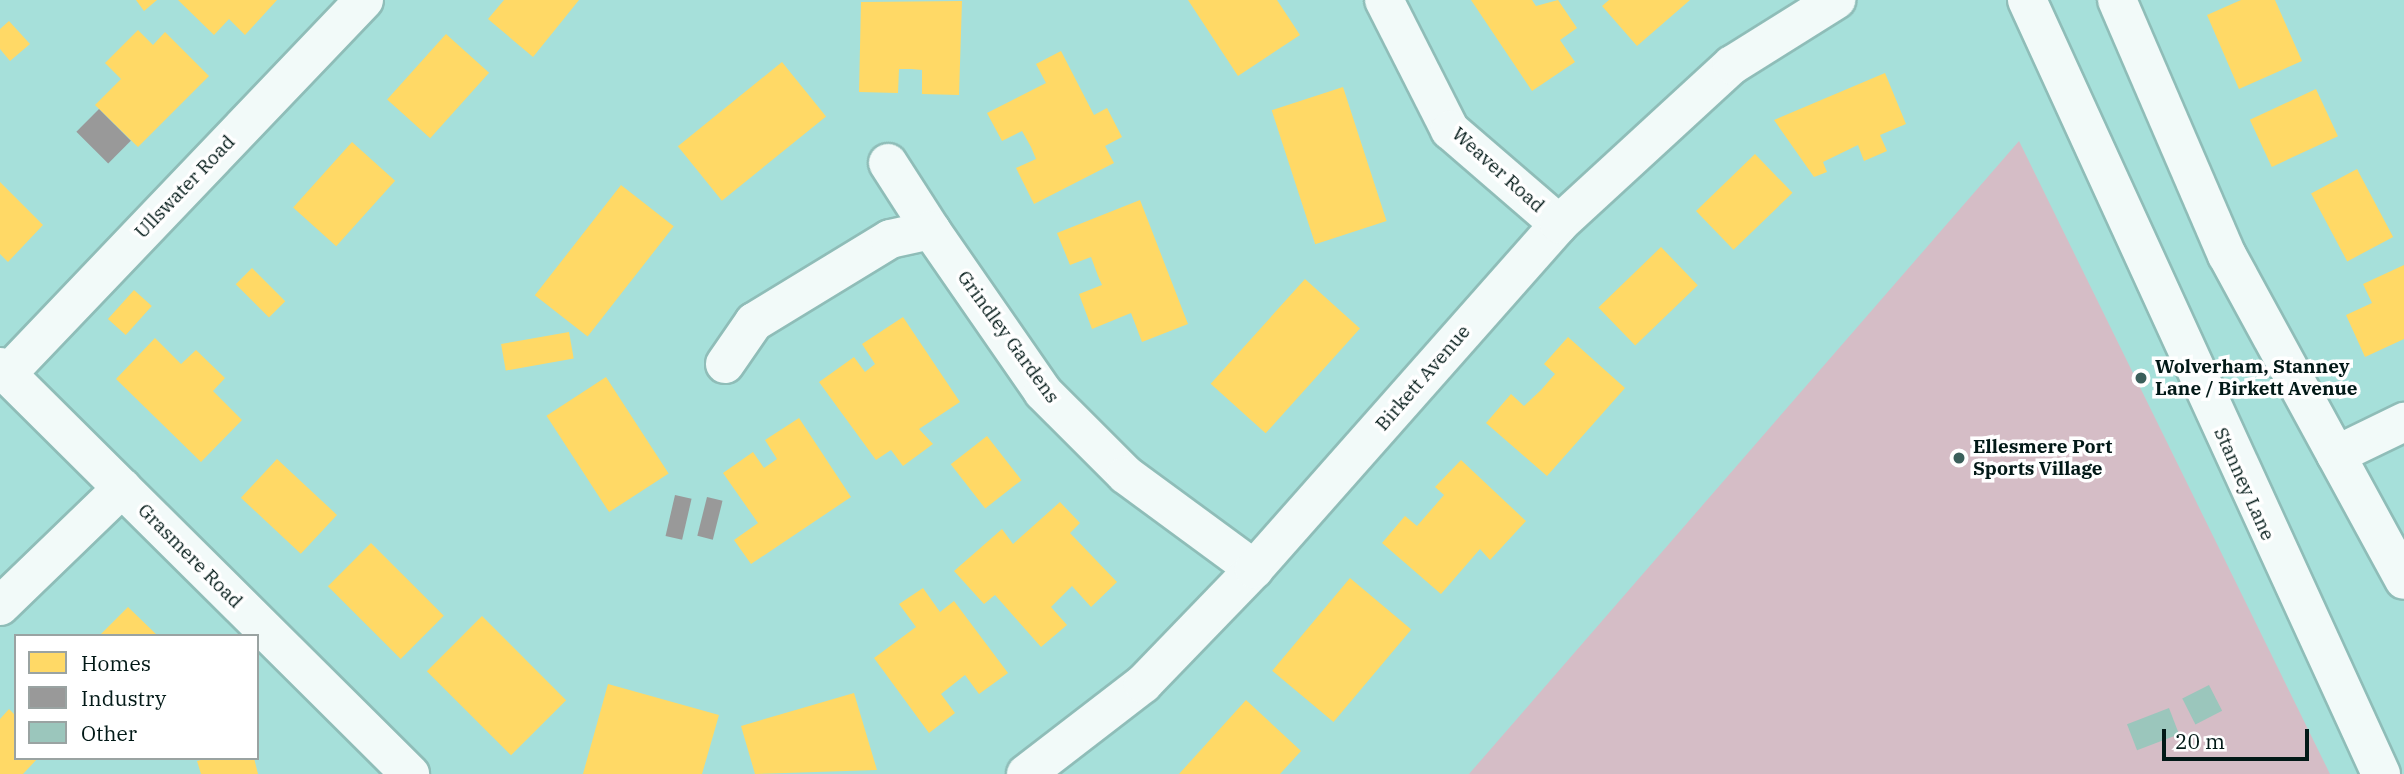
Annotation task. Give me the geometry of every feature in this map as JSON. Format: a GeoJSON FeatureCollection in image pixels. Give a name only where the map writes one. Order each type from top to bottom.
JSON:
{"type":"FeatureCollection","features":[{"type":"Feature","properties":{"kind":"street","name":"Ullswater Road"},"geometry":{"type":"LineString","coordinates":[[3,371],[364,0]]}},
{"type":"Feature","properties":{"kind":"street","name":"Weaver Road"},"geometry":{"type":"LineString","coordinates":[[1384,0],[1450,130],[1559,224]]}},
{"type":"Feature","properties":{"kind":"street","name":"Stanney Lane"},"geometry":{"type":"LineString","coordinates":[[2028,0],[2381,774]]}},
{"type":"Feature","properties":{"kind":"street"},"geometry":{"type":"LineString","coordinates":[[2117,0],[2227,255],[2404,580]]}},
{"type":"Feature","properties":{"kind":"street","name":"Birkett Avenue"},"geometry":{"type":"LineString","coordinates":[[1026,774],[1143,684],[1254,569],[1559,224],[1732,65],[1830,1]]}},
{"type":"Feature","properties":{"kind":"street","name":"Grindley Gardens"},"geometry":{"type":"LineString","coordinates":[[888,163],[1043,392],[1126,475],[1254,569]]}},
{"type":"Feature","properties":{"kind":"street"},"geometry":{"type":"LineString","coordinates":[[725,363],[754,322],[890,239],[931,230]]}},
{"type":"Feature","properties":{"kind":"street","name":"Grasmere Road"},"geometry":{"type":"LineString","coordinates":[[3,371],[410,774]]}},
{"type":"Feature","properties":{"kind":"street"},"geometry":{"type":"LineString","coordinates":[[2336,456],[2404,422]]}},
{"type":"Feature","properties":{"kind":"street"},"geometry":{"type":"LineString","coordinates":[[0,606],[122,488]]}},
{"type":"Feature","properties":{"kind":"shaded area","name":"Ellesmere Port Sports Village"},"geometry":{"type":"Polygon","coordinates":[[[2019,141],[2330,774],[1469,774],[2019,141]]]}},
{"type":"Feature","properties":{"kind":"building: Homes"},"geometry":{"type":"Polygon","coordinates":[[[136,0],[157,0],[144,11],[136,0]]]}},
{"type":"Feature","properties":{"kind":"building: Homes"},"geometry":{"type":"Polygon","coordinates":[[[178,0],[277,0],[245,35],[229,19],[214,35],[178,0]]]}},
{"type":"Feature","properties":{"kind":"building: Homes"},"geometry":{"type":"Polygon","coordinates":[[[504,0],[579,0],[533,57],[488,19],[504,0]]]}},
{"type":"Feature","properties":{"kind":"building: Homes"},"geometry":{"type":"Polygon","coordinates":[[[1188,0],[1277,0],[1300,35],[1238,76],[1188,0]]]}},
{"type":"Feature","properties":{"kind":"building: Homes"},"geometry":{"type":"Polygon","coordinates":[[[1471,0],[1532,0],[1536,6],[1558,0],[1577,28],[1560,40],[1575,62],[1532,91],[1471,0]]]}},
{"type":"Feature","properties":{"kind":"building: Homes"},"geometry":{"type":"Polygon","coordinates":[[[1609,0],[1690,0],[1637,46],[1602,6],[1609,0]]]}},
{"type":"Feature","properties":{"kind":"building: Homes"},"geometry":{"type":"Polygon","coordinates":[[[2241,0],[2275,0],[2302,61],[2239,89],[2207,15],[2241,0]]]}},
{"type":"Feature","properties":{"kind":"building: Homes"},"geometry":{"type":"Polygon","coordinates":[[[962,1],[959,95],[922,94],[922,70],[911,69],[899,69],[898,93],[859,92],[861,2],[962,1]]]}},
{"type":"Feature","properties":{"kind":"building: Homes"},"geometry":{"type":"Polygon","coordinates":[[[9,21],[30,44],[10,61],[0,49],[0,29],[9,21]]]}},
{"type":"Feature","properties":{"kind":"building: Homes"},"geometry":{"type":"Polygon","coordinates":[[[138,30],[153,45],[165,32],[209,76],[138,147],[95,105],[121,79],[105,63],[138,30]]]}},
{"type":"Feature","properties":{"kind":"building: Homes"},"geometry":{"type":"Polygon","coordinates":[[[446,34],[489,73],[430,138],[387,99],[446,34]]]}},
{"type":"Feature","properties":{"kind":"building: Homes"},"geometry":{"type":"Polygon","coordinates":[[[1061,51],[1094,115],[1107,108],[1122,137],[1105,146],[1114,163],[1034,204],[1016,168],[1036,159],[1031,147],[1022,131],[1002,141],[987,113],[1046,83],[1036,64],[1061,51]]]}},
{"type":"Feature","properties":{"kind":"building: Homes"},"geometry":{"type":"Polygon","coordinates":[[[782,62],[826,116],[722,201],[678,146],[782,62]]]}},
{"type":"Feature","properties":{"kind":"building: Homes"},"geometry":{"type":"Polygon","coordinates":[[[1885,73],[1906,124],[1880,135],[1887,151],[1864,161],[1858,145],[1823,162],[1827,172],[1814,177],[1774,120],[1885,73]]]}},
{"type":"Feature","properties":{"kind":"building: Homes"},"geometry":{"type":"Polygon","coordinates":[[[1343,87],[1387,221],[1315,244],[1272,110],[1343,87]]]}},
{"type":"Feature","properties":{"kind":"building: Homes"},"geometry":{"type":"Polygon","coordinates":[[[2316,89],[2338,136],[2272,167],[2250,120],[2316,89]]]}},
{"type":"Feature","properties":{"kind":"building: Homes"},"geometry":{"type":"Polygon","coordinates":[[[352,142],[395,181],[336,246],[293,207],[352,142]]]}},
{"type":"Feature","properties":{"kind":"building: Homes"},"geometry":{"type":"Polygon","coordinates":[[[1755,154],[1793,193],[1734,250],[1696,211],[1755,154]]]}},
{"type":"Feature","properties":{"kind":"building: Homes"},"geometry":{"type":"Polygon","coordinates":[[[2357,169],[2393,237],[2347,261],[2311,193],[2357,169]]]}},
{"type":"Feature","properties":{"kind":"building: Homes"},"geometry":{"type":"Polygon","coordinates":[[[0,182],[43,225],[8,262],[0,254],[0,182]]]}},
{"type":"Feature","properties":{"kind":"building: Homes"},"geometry":{"type":"Polygon","coordinates":[[[621,185],[674,226],[588,337],[535,295],[621,185]]]}},
{"type":"Feature","properties":{"kind":"building: Homes"},"geometry":{"type":"Polygon","coordinates":[[[1140,200],[1188,324],[1142,342],[1131,313],[1092,329],[1079,294],[1102,285],[1091,257],[1070,265],[1057,233],[1140,200]]]}},
{"type":"Feature","properties":{"kind":"building: Homes"},"geometry":{"type":"Polygon","coordinates":[[[1661,247],[1698,285],[1635,346],[1598,307],[1661,247]]]}},
{"type":"Feature","properties":{"kind":"building: Homes"},"geometry":{"type":"Polygon","coordinates":[[[2404,265],[2404,339],[2365,357],[2346,315],[2372,303],[2363,284],[2404,265]]]}},
{"type":"Feature","properties":{"kind":"building: Homes"},"geometry":{"type":"Polygon","coordinates":[[[252,268],[285,301],[269,317],[236,284],[252,268]]]}},
{"type":"Feature","properties":{"kind":"building: Homes"},"geometry":{"type":"Polygon","coordinates":[[[1305,279],[1360,329],[1266,433],[1211,384],[1305,279]]]}},
{"type":"Feature","properties":{"kind":"building: Homes"},"geometry":{"type":"Polygon","coordinates":[[[134,290],[152,306],[126,335],[108,319],[134,290]]]}},
{"type":"Feature","properties":{"kind":"building: Homes"},"geometry":{"type":"Polygon","coordinates":[[[903,317],[960,402],[919,429],[933,444],[903,466],[891,450],[876,460],[819,382],[854,357],[865,372],[875,364],[862,344],[903,317]]]}},
{"type":"Feature","properties":{"kind":"building: Homes"},"geometry":{"type":"Polygon","coordinates":[[[569,332],[574,359],[506,371],[501,344],[569,332]]]}},
{"type":"Feature","properties":{"kind":"building: Homes"},"geometry":{"type":"Polygon","coordinates":[[[1568,337],[1625,388],[1547,476],[1486,423],[1511,394],[1524,406],[1541,390],[1555,374],[1544,364],[1568,337]]]}},
{"type":"Feature","properties":{"kind":"building: Homes"},"geometry":{"type":"Polygon","coordinates":[[[155,338],[181,364],[196,350],[225,378],[213,391],[242,420],[201,462],[116,379],[155,338]]]}},
{"type":"Feature","properties":{"kind":"building: Homes"},"geometry":{"type":"Polygon","coordinates":[[[606,377],[669,473],[609,512],[546,416],[606,377]]]}},
{"type":"Feature","properties":{"kind":"building: Homes"},"geometry":{"type":"Polygon","coordinates":[[[799,418],[851,497],[751,564],[734,540],[758,523],[723,473],[753,452],[764,468],[777,459],[765,440],[799,418]]]}},
{"type":"Feature","properties":{"kind":"building: Homes"},"geometry":{"type":"Polygon","coordinates":[[[987,436],[1021,480],[985,508],[951,464],[987,436]]]}},
{"type":"Feature","properties":{"kind":"building: Homes"},"geometry":{"type":"Polygon","coordinates":[[[277,459],[337,515],[301,554],[241,498],[277,459]]]}},
{"type":"Feature","properties":{"kind":"building: Homes"},"geometry":{"type":"Polygon","coordinates":[[[1461,460],[1526,521],[1490,560],[1480,549],[1441,594],[1382,543],[1405,516],[1417,526],[1444,495],[1435,487],[1461,460]]]}},
{"type":"Feature","properties":{"kind":"building: Homes"},"geometry":{"type":"Polygon","coordinates":[[[1060,502],[1080,523],[1070,533],[1117,582],[1091,607],[1072,586],[1051,607],[1067,625],[1041,647],[995,595],[984,604],[954,571],[1002,529],[1013,544],[1060,502]]]}},
{"type":"Feature","properties":{"kind":"building: Homes"},"geometry":{"type":"Polygon","coordinates":[[[371,543],[444,616],[401,659],[328,586],[371,543]]]}},
{"type":"Feature","properties":{"kind":"building: Homes"},"geometry":{"type":"Polygon","coordinates":[[[1350,578],[1411,629],[1334,722],[1272,671],[1350,578]]]}},
{"type":"Feature","properties":{"kind":"building: Homes"},"geometry":{"type":"Polygon","coordinates":[[[923,588],[940,612],[954,601],[1008,673],[979,694],[965,675],[941,694],[955,713],[929,733],[874,658],[916,627],[899,604],[923,588]]]}},
{"type":"Feature","properties":{"kind":"building: Homes"},"geometry":{"type":"Polygon","coordinates":[[[128,607],[156,634],[101,634],[128,607]]]}},
{"type":"Feature","properties":{"kind":"building: Homes"},"geometry":{"type":"Polygon","coordinates":[[[482,616],[566,700],[511,755],[427,671],[482,616]]]}},
{"type":"Feature","properties":{"kind":"building: Homes"},"geometry":{"type":"Polygon","coordinates":[[[608,684],[719,715],[702,774],[583,774],[608,684]]]}},
{"type":"Feature","properties":{"kind":"building: Homes"},"geometry":{"type":"Polygon","coordinates":[[[854,693],[877,770],[755,774],[741,726],[854,693]]]}},
{"type":"Feature","properties":{"kind":"building: Homes"},"geometry":{"type":"Polygon","coordinates":[[[1246,700],[1301,751],[1280,774],[1179,774],[1246,700]]]}},
{"type":"Feature","properties":{"kind":"building: Homes"},"geometry":{"type":"Polygon","coordinates":[[[9,709],[14,714],[14,760],[36,760],[23,774],[0,774],[0,719],[9,709]]]}},
{"type":"Feature","properties":{"kind":"building: Homes"},"geometry":{"type":"Polygon","coordinates":[[[254,760],[258,774],[201,774],[197,761],[254,760]]]}},
{"type":"Feature","properties":{"kind":"building: Industry"},"geometry":{"type":"Polygon","coordinates":[[[99,109],[131,141],[108,163],[76,132],[99,109]]]}},
{"type":"Feature","properties":{"kind":"building: Industry"},"geometry":{"type":"Polygon","coordinates":[[[675,495],[692,499],[682,540],[666,536],[675,495]]]}},
{"type":"Feature","properties":{"kind":"building: Industry"},"geometry":{"type":"Polygon","coordinates":[[[707,497],[723,501],[713,540],[697,536],[707,497]]]}},
{"type":"Feature","properties":{"kind":"building: Other"},"geometry":{"type":"Polygon","coordinates":[[[2209,685],[2222,711],[2195,724],[2182,699],[2209,685]]]}},
{"type":"Feature","properties":{"kind":"building: Other"},"geometry":{"type":"Polygon","coordinates":[[[2169,708],[2179,734],[2137,750],[2127,724],[2169,708]]]}},
{"type":"Feature","properties":{"kind":"place","name":"Wolverham, Stanney Lane / Birkett Avenue"},"geometry":{"type":"Point","coordinates":[2141,378]}},
{"type":"Feature","properties":{"kind":"place","name":"Ellesmere Port Sports Village"},"geometry":{"type":"Point","coordinates":[1959,458]}}]}
